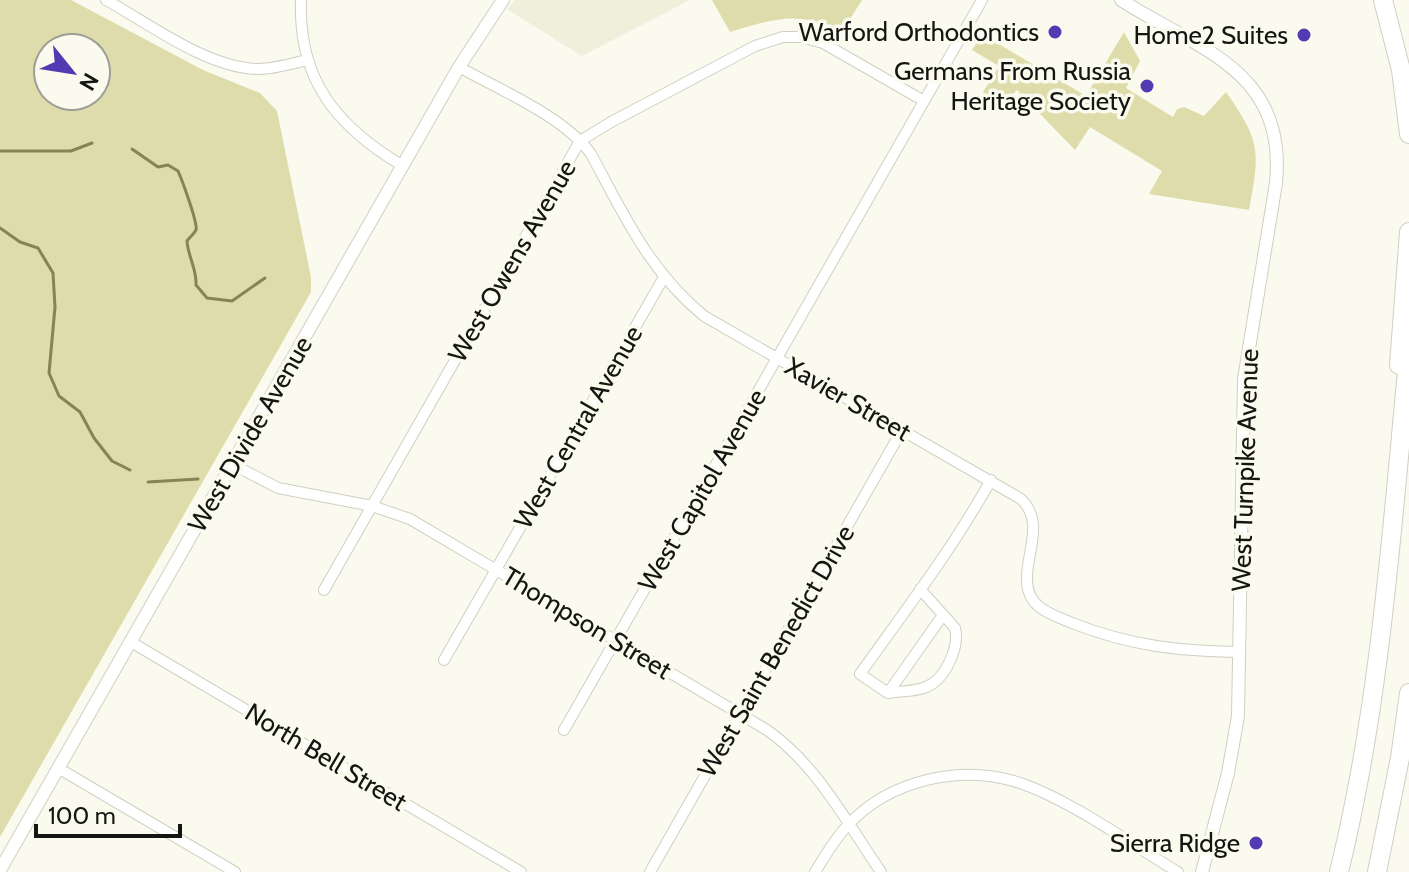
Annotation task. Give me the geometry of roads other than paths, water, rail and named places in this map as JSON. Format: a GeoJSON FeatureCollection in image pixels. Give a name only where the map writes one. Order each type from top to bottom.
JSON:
{"type":"FeatureCollection","features":[{"type":"Feature","properties":{"kind":"highway"},"geometry":{"type":"LineString","coordinates":[[1383,0],[1401,70],[1409,134]]}},
{"type":"Feature","properties":{"kind":"highway"},"geometry":{"type":"LineString","coordinates":[[1382,621],[1409,232]]}},
{"type":"Feature","properties":{"kind":"highway"},"geometry":{"type":"LineString","coordinates":[[1339,872],[1366,742],[1382,621],[1409,350]]}},
{"type":"Feature","properties":{"kind":"highway"},"geometry":{"type":"LineString","coordinates":[[1377,872],[1400,758],[1409,693]]}},
{"type":"Feature","properties":{"kind":"street"},"geometry":{"type":"LineString","coordinates":[[106,0],[187,46],[228,64],[269,68],[307,60]]}},
{"type":"Feature","properties":{"kind":"street"},"geometry":{"type":"LineString","coordinates":[[301,0],[301,27],[307,60],[322,93],[346,125],[375,149],[403,166]]}},
{"type":"Feature","properties":{"kind":"street","name":"West Divide Avenue"},"geometry":{"type":"LineString","coordinates":[[0,870],[459,67],[503,0]]}},
{"type":"Feature","properties":{"kind":"street","name":"West Capitol Avenue"},"geometry":{"type":"LineString","coordinates":[[564,730],[982,0]]}},
{"type":"Feature","properties":{"kind":"street","name":"West Turnpike Avenue"},"geometry":{"type":"LineString","coordinates":[[1121,0],[1237,70],[1260,99],[1275,139],[1276,183],[1244,379],[1239,698],[1232,753],[1202,872]]}},
{"type":"Feature","properties":{"kind":"street","name":"West Owens Avenue"},"geometry":{"type":"LineString","coordinates":[[324,590],[580,141],[755,46],[783,37],[801,37],[823,43],[924,101]]}},
{"type":"Feature","properties":{"kind":"street","name":"Xavier Street"},"geometry":{"type":"LineString","coordinates":[[459,67],[558,123],[580,141],[591,154],[640,246],[664,277],[704,316],[1021,499],[1032,513],[1034,532],[1027,587],[1031,599],[1043,611],[1106,636],[1137,644],[1171,650],[1240,652]]}},
{"type":"Feature","properties":{"kind":"street","name":"West Central Avenue"},"geometry":{"type":"LineString","coordinates":[[444,660],[664,277]]}},
{"type":"Feature","properties":{"kind":"street","name":"West Saint Benedict Drive"},"geometry":{"type":"LineString","coordinates":[[650,872],[902,430]]}},
{"type":"Feature","properties":{"kind":"street","name":"Thompson Street"},"geometry":{"type":"LineString","coordinates":[[232,464],[278,488],[372,506],[410,519],[740,714],[791,748],[812,772],[881,872]]}},
{"type":"Feature","properties":{"kind":"street"},"geometry":{"type":"LineString","coordinates":[[920,589],[955,628],[957,636],[953,656],[934,682],[924,688],[888,693],[860,674],[976,507],[991,480]]}},
{"type":"Feature","properties":{"kind":"street"},"geometry":{"type":"LineString","coordinates":[[888,693],[943,615]]}},
{"type":"Feature","properties":{"kind":"street","name":"North Bell Street"},"geometry":{"type":"LineString","coordinates":[[131,642],[521,872]]}},
{"type":"Feature","properties":{"kind":"street"},"geometry":{"type":"LineString","coordinates":[[58,768],[235,872]]}},
{"type":"Feature","properties":{"kind":"street"},"geometry":{"type":"LineString","coordinates":[[815,872],[848,825],[884,798],[921,781],[948,776],[986,776],[1012,781],[1049,796],[1178,872]]}},
{"type":"Feature","properties":{"kind":"waterway"},"geometry":{"type":"LineString","coordinates":[[0,151],[71,151],[92,143]]}},
{"type":"Feature","properties":{"kind":"waterway"},"geometry":{"type":"LineString","coordinates":[[132,149],[158,167],[168,165],[178,171],[196,226],[187,241],[196,285],[207,298],[232,301],[265,278]]}},
{"type":"Feature","properties":{"kind":"waterway"},"geometry":{"type":"LineString","coordinates":[[0,228],[20,242],[38,248],[53,273],[55,307],[49,373],[59,396],[80,412],[94,438],[112,461],[130,470]]}},
{"type":"Feature","properties":{"kind":"waterway"},"geometry":{"type":"LineString","coordinates":[[148,482],[198,479]]}},
{"type":"Feature","properties":{"kind":"place","name":"Warford Orthodontics"},"geometry":{"type":"Point","coordinates":[1055,32]}},
{"type":"Feature","properties":{"kind":"place","name":"Home2 Suites"},"geometry":{"type":"Point","coordinates":[1304,35]}},
{"type":"Feature","properties":{"kind":"place","name":"Germans From Russia Heritage Society"},"geometry":{"type":"Point","coordinates":[1147,86]}},
{"type":"Feature","properties":{"kind":"place","name":"Sierra Ridge"},"geometry":{"type":"Point","coordinates":[1256,843]}}]}
